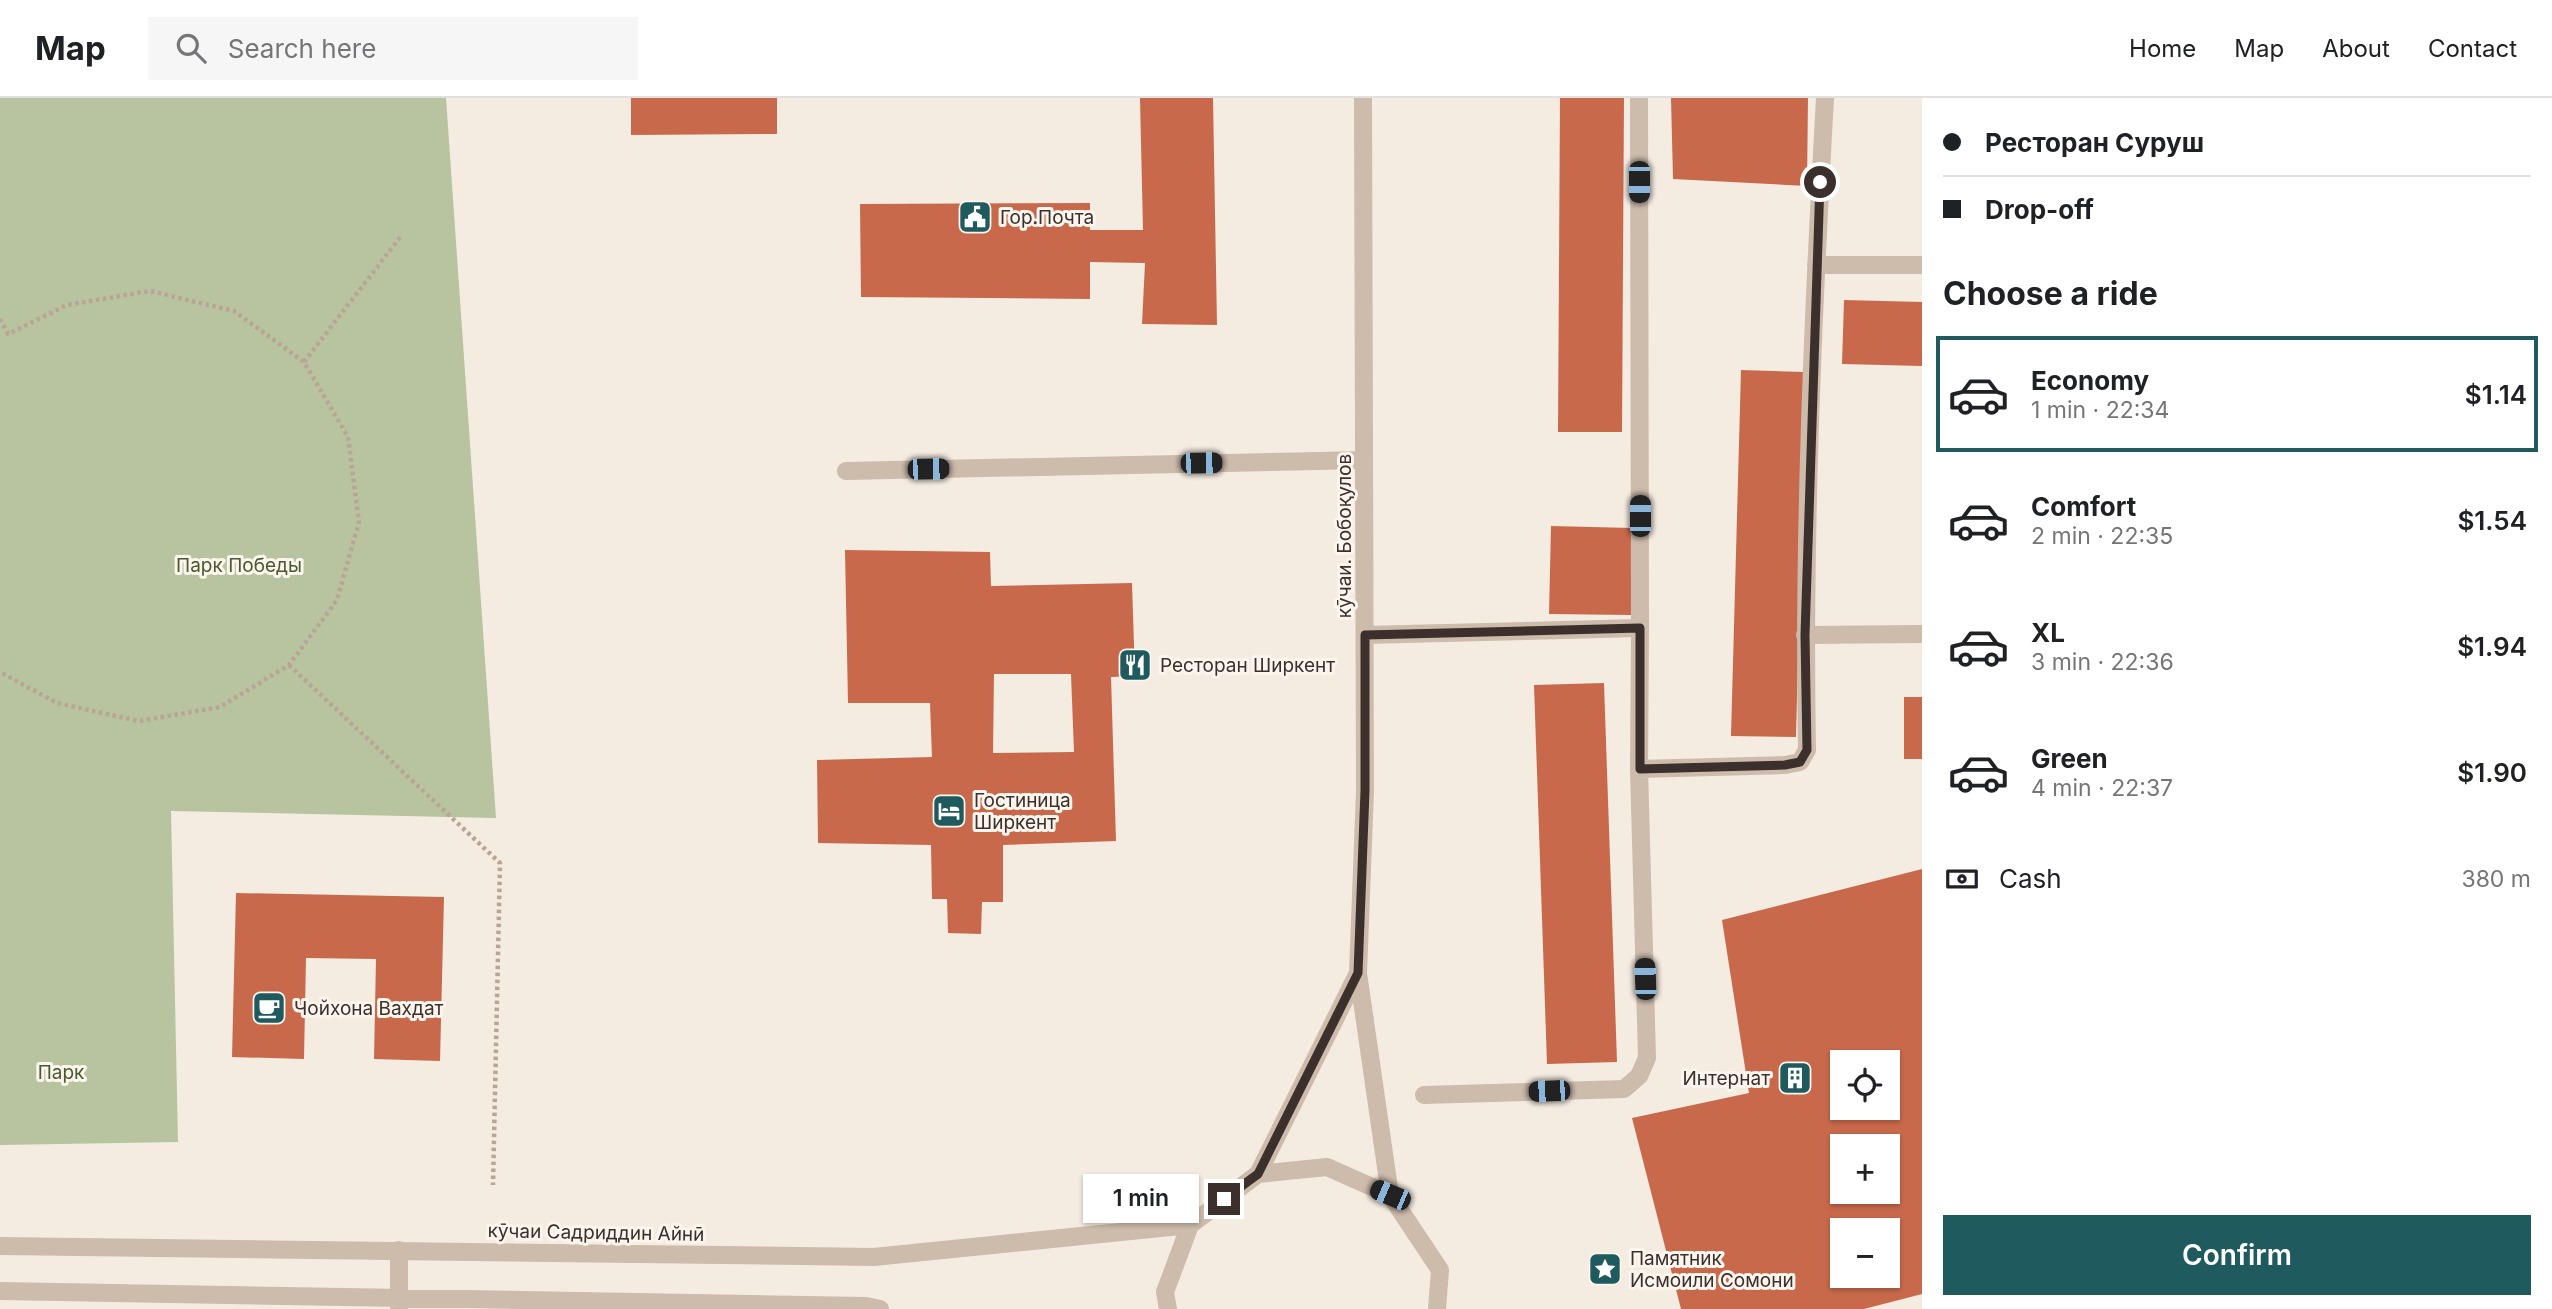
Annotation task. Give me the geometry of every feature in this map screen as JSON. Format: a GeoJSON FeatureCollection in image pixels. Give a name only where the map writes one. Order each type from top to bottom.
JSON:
{"type":"FeatureCollection","features":[{"type":"Feature","properties":{"kind":"street","name":"кӯчаи. Бобоқулов"},"geometry":{"type":"LineString","coordinates":[[1358,973],[1365,791],[1363,98]]}},
{"type":"Feature","properties":{"kind":"street"},"geometry":{"type":"LineString","coordinates":[[1424,1095],[1624,1089],[1640,1076],[1647,1058],[1640,769],[1639,98]]}},
{"type":"Feature","properties":{"kind":"street"},"geometry":{"type":"LineString","coordinates":[[1640,769],[1785,765],[1800,762],[1807,750],[1805,635],[1816,265],[1825,98]]}},
{"type":"Feature","properties":{"kind":"street"},"geometry":{"type":"LineString","coordinates":[[1816,265],[1922,265]]}},
{"type":"Feature","properties":{"kind":"street"},"geometry":{"type":"LineString","coordinates":[[846,471],[1364,460]]}},
{"type":"Feature","properties":{"kind":"street"},"geometry":{"type":"LineString","coordinates":[[1365,635],[1640,628]]}},
{"type":"Feature","properties":{"kind":"street"},"geometry":{"type":"LineString","coordinates":[[1805,635],[1922,634]]}},
{"type":"Feature","properties":{"kind":"street"},"geometry":{"type":"LineString","coordinates":[[1168,1309],[1165,1292],[1190,1225],[1258,1174],[1358,973]]}},
{"type":"Feature","properties":{"kind":"street"},"geometry":{"type":"LineString","coordinates":[[1358,973],[1390,1195],[1440,1270],[1437,1309]]}},
{"type":"Feature","properties":{"kind":"street"},"geometry":{"type":"LineString","coordinates":[[1258,1174],[1327,1167],[1390,1195]]}},
{"type":"Feature","properties":{"kind":"street","name":"кӯчаи Садриддин Айнӣ"},"geometry":{"type":"LineString","coordinates":[[0,1246],[874,1257],[1190,1225]]}},
{"type":"Feature","properties":{"kind":"street"},"geometry":{"type":"LineString","coordinates":[[399,1250],[400,1304]]}},
{"type":"Feature","properties":{"kind":"street"},"geometry":{"type":"LineString","coordinates":[[0,1291],[400,1304],[866,1306],[880,1309]]}},
{"type":"Feature","properties":{"kind":"path"},"geometry":{"type":"LineString","coordinates":[[304,362],[402,235]]}},
{"type":"Feature","properties":{"kind":"path"},"geometry":{"type":"LineString","coordinates":[[0,319],[8,334],[67,305],[150,291],[234,311],[304,362],[348,437],[359,522],[337,600],[289,665],[219,707],[139,721],[57,703],[0,672]]}},
{"type":"Feature","properties":{"kind":"path"},"geometry":{"type":"LineString","coordinates":[[289,665],[500,863],[493,1185]]}},
{"type":"Feature","properties":{"kind":"green space","name":"Парк Победы"},"geometry":{"type":"Polygon","coordinates":[[[0,98],[446,98],[496,818],[171,811],[178,1142],[0,1145],[0,98]]]}},
{"type":"Feature","properties":{"kind":"building"},"geometry":{"type":"Polygon","coordinates":[[[631,98],[777,98],[777,134],[631,135],[631,98]]]}},
{"type":"Feature","properties":{"kind":"building","name":"Гор.Почта"},"geometry":{"type":"Polygon","coordinates":[[[1140,98],[1213,98],[1217,325],[1142,324],[1145,263],[1090,262],[1090,299],[861,297],[860,204],[1090,203],[1090,230],[1143,230],[1140,98]]]}},
{"type":"Feature","properties":{"kind":"building"},"geometry":{"type":"Polygon","coordinates":[[[1560,98],[1624,98],[1622,432],[1558,432],[1560,98]]]}},
{"type":"Feature","properties":{"kind":"building"},"geometry":{"type":"Polygon","coordinates":[[[1671,98],[1808,98],[1807,186],[1673,179],[1671,98]]]}},
{"type":"Feature","properties":{"kind":"building"},"geometry":{"type":"Polygon","coordinates":[[[1844,300],[1922,302],[1922,366],[1842,364],[1844,300]]]}},
{"type":"Feature","properties":{"kind":"building"},"geometry":{"type":"Polygon","coordinates":[[[1741,370],[1805,372],[1796,737],[1731,736],[1741,370]]]}},
{"type":"Feature","properties":{"kind":"building"},"geometry":{"type":"Polygon","coordinates":[[[1551,526],[1632,528],[1631,615],[1549,614],[1551,526]]]}},
{"type":"Feature","properties":{"kind":"building"},"geometry":{"type":"Polygon","coordinates":[[[845,550],[990,552],[991,586],[1132,583],[1135,676],[1111,677],[1116,841],[1003,845],[1003,902],[982,902],[981,934],[948,933],[947,899],[932,899],[931,845],[818,843],[817,760],[932,757],[930,703],[848,703],[845,550]],[[994,674],[993,753],[1074,752],[1071,674],[994,674]]]}},
{"type":"Feature","properties":{"kind":"building"},"geometry":{"type":"Polygon","coordinates":[[[1604,683],[1617,1062],[1547,1064],[1534,685],[1604,683]]]}},
{"type":"Feature","properties":{"kind":"building"},"geometry":{"type":"Polygon","coordinates":[[[1904,697],[1922,697],[1922,759],[1904,759],[1904,697]]]}},
{"type":"Feature","properties":{"kind":"building","name":"Интернат"},"geometry":{"type":"Polygon","coordinates":[[[1922,869],[1922,1294],[1864,1309],[1681,1309],[1632,1118],[1749,1093],[1722,920],[1922,869]]]}},
{"type":"Feature","properties":{"kind":"building","name":"Чойхона Вахдат"},"geometry":{"type":"Polygon","coordinates":[[[236,893],[444,897],[440,1061],[374,1059],[376,959],[306,958],[304,1059],[232,1057],[236,893]]]}},
{"type":"Feature","properties":{"kind":"place","name":"Гор.Почта"},"geometry":{"type":"Point","coordinates":[975,217]}},
{"type":"Feature","properties":{"kind":"place","name":"Ресторан Ширкент"},"geometry":{"type":"Point","coordinates":[1135,665]}},
{"type":"Feature","properties":{"kind":"place","name":"Гостиница Ширкент"},"geometry":{"type":"Point","coordinates":[949,811]}},
{"type":"Feature","properties":{"kind":"place","name":"Чойхона Вахдат"},"geometry":{"type":"Point","coordinates":[269,1008]}},
{"type":"Feature","properties":{"kind":"place","name":"Интернат"},"geometry":{"type":"Point","coordinates":[1795,1078]}},
{"type":"Feature","properties":{"kind":"place","name":"Памятник Исмоили Сомони"},"geometry":{"type":"Point","coordinates":[1605,1269]}},
{"type":"Feature","properties":{"kind":"route"},"geometry":{"type":"LineString","coordinates":[[1224,1199],[1258,1174],[1358,973],[1365,791],[1365,635],[1640,628],[1640,769],[1785,765],[1800,762],[1807,750],[1805,635],[1820,182]]}},
{"type":"Feature","properties":{"kind":"park label","name":"Парк"},"geometry":{"type":"Point","coordinates":[61,1072]}}]}
